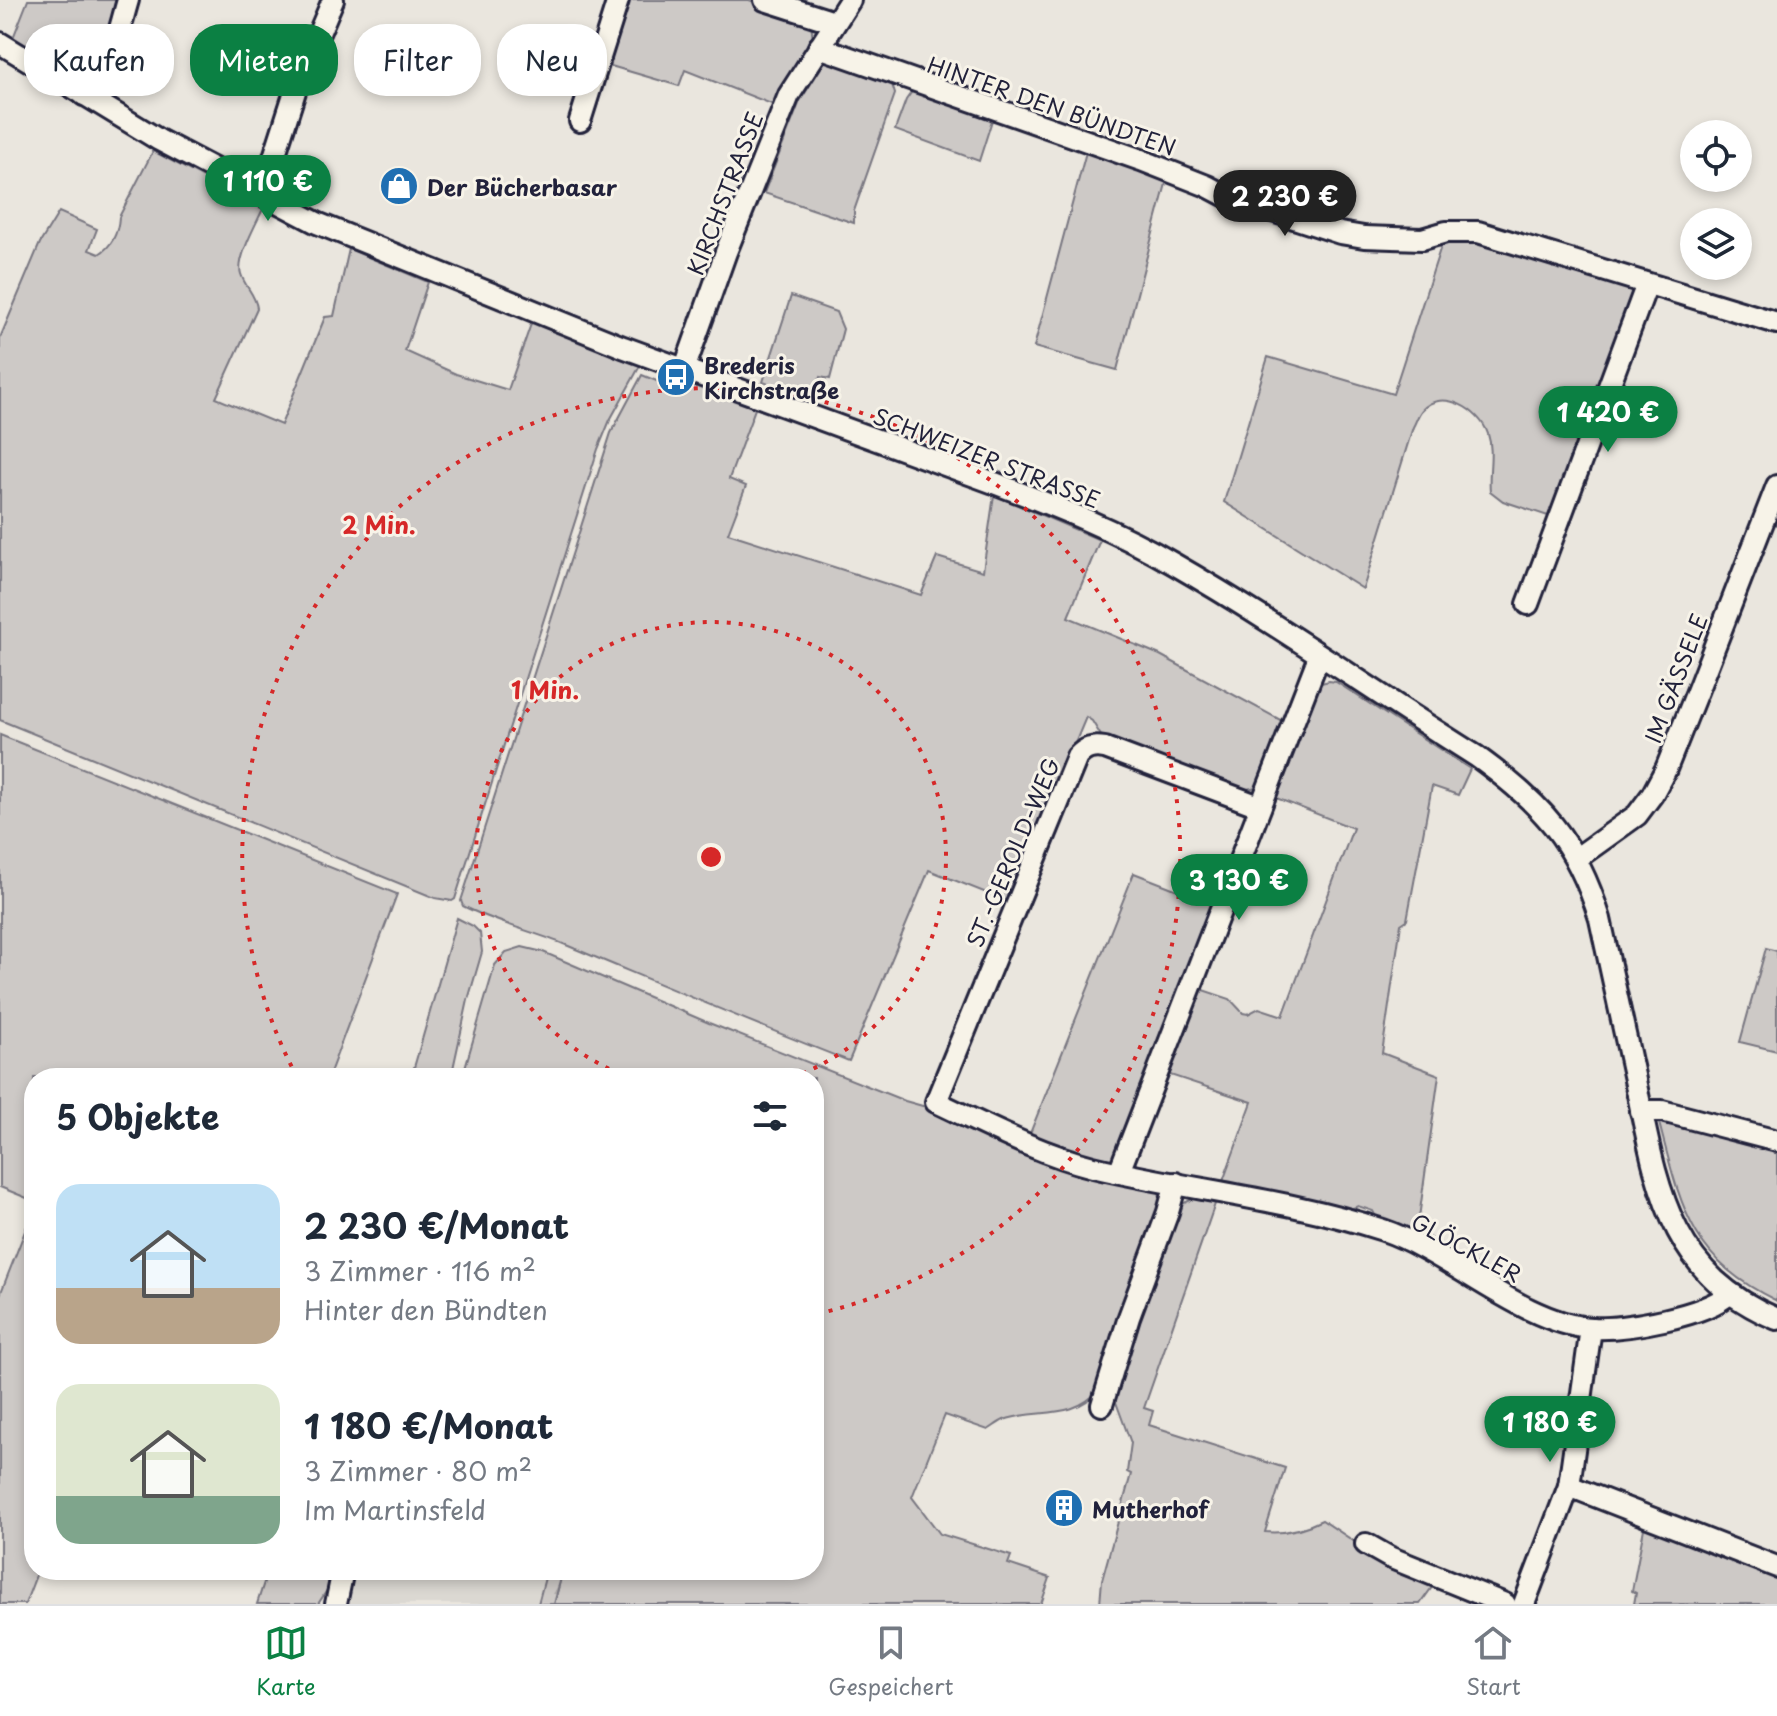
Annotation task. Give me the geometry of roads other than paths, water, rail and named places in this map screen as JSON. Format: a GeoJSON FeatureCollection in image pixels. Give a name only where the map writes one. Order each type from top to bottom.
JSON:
{"type":"FeatureCollection","features":[{"type":"Feature","properties":{"kind":"street"},"geometry":{"type":"LineString","coordinates":[[122,24],[128,0]]}},
{"type":"Feature","properties":{"kind":"street"},"geometry":{"type":"LineString","coordinates":[[255,192],[268,176],[297,85],[333,0]]}},
{"type":"Feature","properties":{"kind":"street"},"geometry":{"type":"LineString","coordinates":[[580,121],[618,0]]}},
{"type":"Feature","properties":{"kind":"street"},"geometry":{"type":"LineString","coordinates":[[765,0],[834,22]]}},
{"type":"Feature","properties":{"kind":"street","name":"KIRCHSTRASSE"},"geometry":{"type":"LineString","coordinates":[[684,370],[770,138],[789,95],[850,0]]}},
{"type":"Feature","properties":{"kind":"street","name":"SCHWEIZER STRASSE"},"geometry":{"type":"LineString","coordinates":[[0,43],[24,58]]}},
{"type":"Feature","properties":{"kind":"street","name":"HINTER DEN BÜNDTEN"},"geometry":{"type":"LineString","coordinates":[[819,47],[1141,160],[1226,196],[1340,233],[1422,239],[1446,232],[1478,232],[1777,323]]}},
{"type":"Feature","properties":{"kind":"street","name":"SCHWEIZER STRASSE"},"geometry":{"type":"LineString","coordinates":[[86,96],[255,192],[351,238],[684,370],[889,443],[1077,516],[1173,563],[1506,778],[1552,821],[1587,877],[1600,919],[1659,1187],[1677,1232],[1710,1277],[1756,1310],[1777,1319]]}},
{"type":"Feature","properties":{"kind":"street"},"geometry":{"type":"LineString","coordinates":[[1528,604],[1647,284]]}},
{"type":"Feature","properties":{"kind":"street","name":"IM GÄSSELE"},"geometry":{"type":"LineString","coordinates":[[1577,858],[1637,815],[1652,795],[1687,715],[1777,486]]}},
{"type":"Feature","properties":{"kind":"street"},"geometry":{"type":"LineString","coordinates":[[1119,1172],[1319,656]]}},
{"type":"Feature","properties":{"kind":"street","name":"ST.-GEROLD-WEG"},"geometry":{"type":"LineString","coordinates":[[936,1102],[1077,757],[1083,751],[1105,748],[1259,806]]}},
{"type":"Feature","properties":{"kind":"street","name":"GLÖCKLER"},"geometry":{"type":"LineString","coordinates":[[936,1102],[1038,1148],[1092,1166],[1312,1211],[1387,1231],[1545,1315],[1591,1328],[1687,1314],[1712,1307],[1730,1293]]}},
{"type":"Feature","properties":{"kind":"street"},"geometry":{"type":"LineString","coordinates":[[1641,1111],[1662,1111],[1777,1141]]}},
{"type":"Feature","properties":{"kind":"street"},"geometry":{"type":"LineString","coordinates":[[1102,1405],[1176,1183]]}},
{"type":"Feature","properties":{"kind":"street"},"geometry":{"type":"LineString","coordinates":[[1524,1604],[1569,1486],[1591,1328]]}},
{"type":"Feature","properties":{"kind":"street"},"geometry":{"type":"LineString","coordinates":[[1569,1486],[1777,1567]]}},
{"type":"Feature","properties":{"kind":"street"},"geometry":{"type":"LineString","coordinates":[[1366,1544],[1389,1557],[1505,1604]]}},
{"type":"Feature","properties":{"kind":"street"},"geometry":{"type":"LineString","coordinates":[[336,1604],[341,1580]]}},
{"type":"Feature","properties":{"kind":"place","name":"Der Bücherbasar"},"geometry":{"type":"Point","coordinates":[399,186]}},
{"type":"Feature","properties":{"kind":"place","name":"Brederis Kirchstraße"},"geometry":{"type":"Point","coordinates":[676,377]}},
{"type":"Feature","properties":{"kind":"place","name":"Mutherhof"},"geometry":{"type":"Point","coordinates":[1064,1508]}}]}
